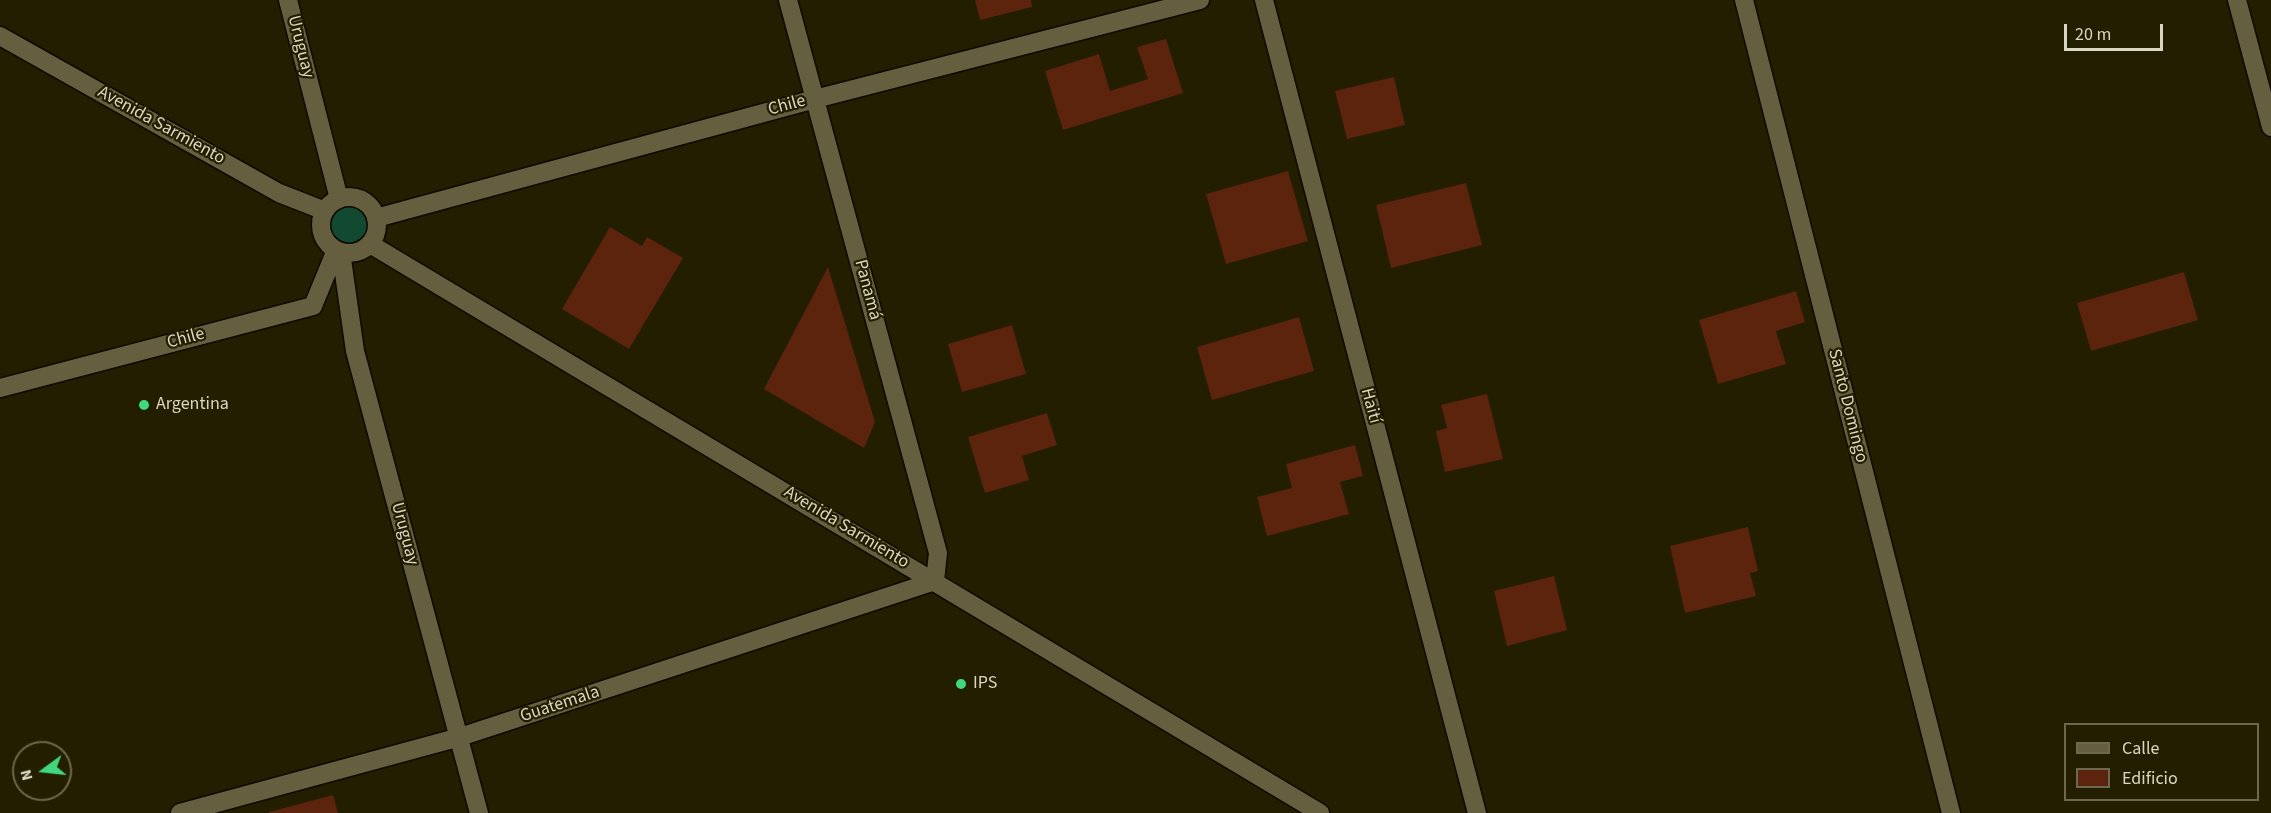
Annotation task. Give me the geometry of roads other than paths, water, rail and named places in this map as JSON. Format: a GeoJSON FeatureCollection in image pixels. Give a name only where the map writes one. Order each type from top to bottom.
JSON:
{"type":"FeatureCollection","features":[{"type":"Feature","properties":{"kind":"street","name":"Uruguay"},"geometry":{"type":"LineString","coordinates":[[288,0],[332,205]]}},
{"type":"Feature","properties":{"kind":"street","name":"Panamá"},"geometry":{"type":"LineString","coordinates":[[788,0],[938,553],[935,581]]}},
{"type":"Feature","properties":{"kind":"street","name":"Chile"},"geometry":{"type":"LineString","coordinates":[[376,218],[815,99],[1200,0]]}},
{"type":"Feature","properties":{"kind":"street","name":"Haití"},"geometry":{"type":"LineString","coordinates":[[1264,0],[1477,813]]}},
{"type":"Feature","properties":{"kind":"street","name":"Santo Domingo"},"geometry":{"type":"LineString","coordinates":[[1744,0],[1951,813]]}},
{"type":"Feature","properties":{"kind":"street"},"geometry":{"type":"LineString","coordinates":[[2237,0],[2271,127]]}},
{"type":"Feature","properties":{"kind":"street","name":"Avenida Sarmiento"},"geometry":{"type":"LineString","coordinates":[[0,36],[279,193],[332,205]]}},
{"type":"Feature","properties":{"kind":"street"},"geometry":{"type":"LineString","coordinates":[[354,197],[362,200],[373,211],[376,218],[378,227],[375,236],[370,244],[357,253],[338,251],[323,237],[322,219],[332,205],[354,197]]}},
{"type":"Feature","properties":{"kind":"street","name":"Avenida Sarmiento"},"geometry":{"type":"LineString","coordinates":[[370,244],[1320,813]]}},
{"type":"Feature","properties":{"kind":"street","name":"Uruguay"},"geometry":{"type":"LineString","coordinates":[[338,251],[355,351],[479,813]]}},
{"type":"Feature","properties":{"kind":"street","name":"Chile"},"geometry":{"type":"LineString","coordinates":[[0,388],[313,306],[338,251]]}},
{"type":"Feature","properties":{"kind":"street","name":"Guatemala"},"geometry":{"type":"LineString","coordinates":[[180,813],[460,738],[935,581]]}},
{"type":"Feature","properties":{"kind":"place","name":"Argentina"},"geometry":{"type":"Point","coordinates":[144,405]}},
{"type":"Feature","properties":{"kind":"place","name":"IPS"},"geometry":{"type":"Point","coordinates":[961,684]}}]}
